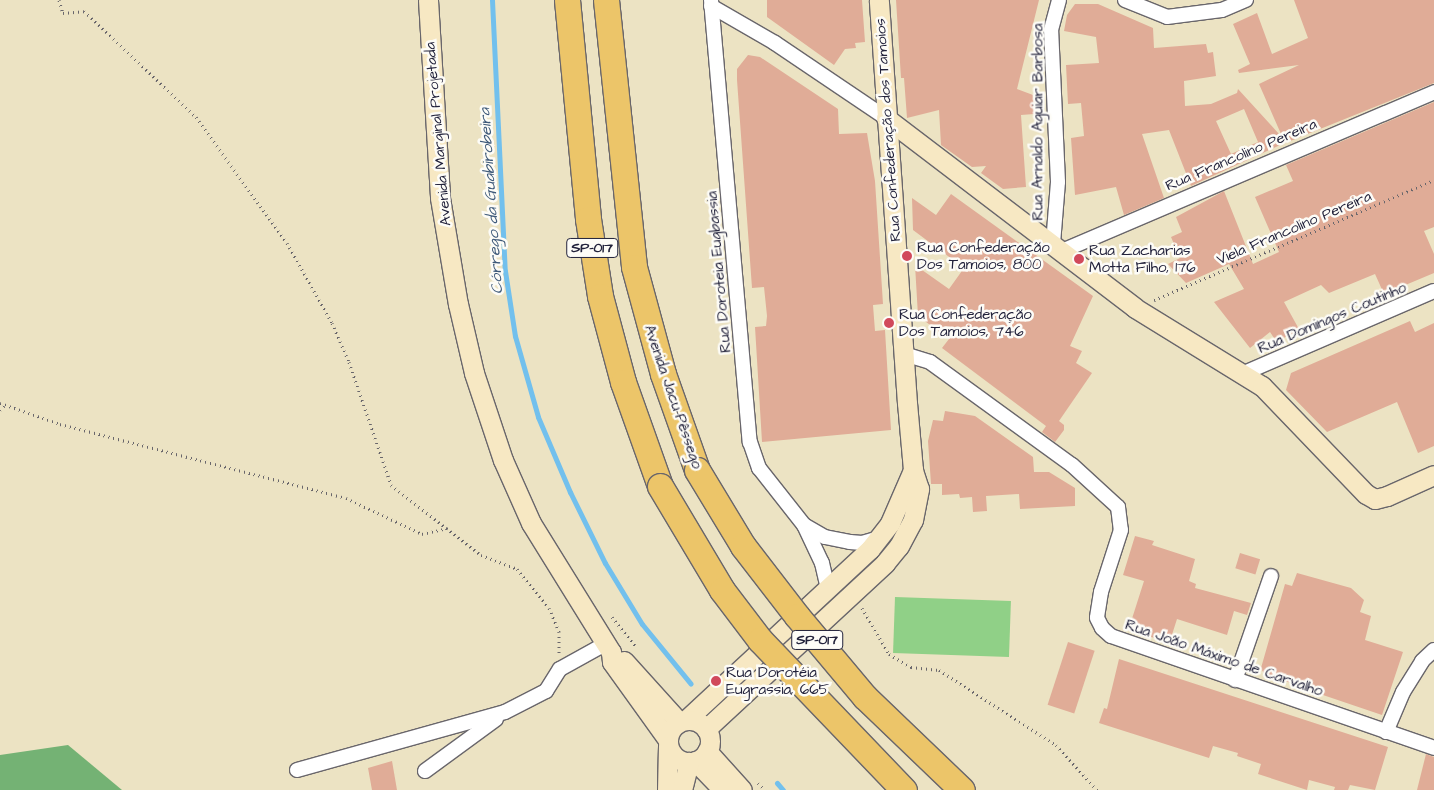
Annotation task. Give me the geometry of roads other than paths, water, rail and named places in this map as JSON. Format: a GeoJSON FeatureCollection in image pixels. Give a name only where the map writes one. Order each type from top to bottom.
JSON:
{"type":"FeatureCollection","features":[{"type":"Feature","properties":{"kind":"highway","name":"SP-017"},"geometry":{"type":"LineString","coordinates":[[567,0],[588,219],[600,296],[623,382],[660,486],[722,590],[760,640],[904,790]]}},
{"type":"Feature","properties":{"kind":"highway","name":"Avenida Jacu-Pêssego"},"geometry":{"type":"LineString","coordinates":[[606,0],[634,267],[663,374],[697,470],[743,546],[797,616],[865,697],[962,790]]}},
{"type":"Feature","properties":{"kind":"main road","name":"Avenida Marginal Projetada"},"geometry":{"type":"LineString","coordinates":[[428,0],[440,198],[458,304],[474,374],[504,460],[531,523],[608,648],[612,662],[668,743]]}},
{"type":"Feature","properties":{"kind":"main road","name":"Rua Confederação dos Tamoios"},"geometry":{"type":"LineString","coordinates":[[706,730],[899,546],[913,520],[919,489],[913,470],[886,118],[879,0]]}},
{"type":"Feature","properties":{"kind":"main road"},"geometry":{"type":"LineString","coordinates":[[886,118],[1135,308],[1242,374],[1282,404],[1366,494],[1375,499],[1434,476]]}},
{"type":"Feature","properties":{"kind":"main road","name":"Rua Confederação dos Tamoios"},"geometry":{"type":"LineString","coordinates":[[683,721],[828,590],[879,538],[900,505],[913,470]]}},
{"type":"Feature","properties":{"kind":"main road","name":"Avenida Marginal Projetada"},"geometry":{"type":"LineString","coordinates":[[608,648],[620,657],[683,721]]}},
{"type":"Feature","properties":{"kind":"main road"},"geometry":{"type":"LineString","coordinates":[[667,790],[668,743],[671,730],[683,721],[700,724],[710,738],[697,758],[682,790]]}},
{"type":"Feature","properties":{"kind":"main road"},"geometry":{"type":"LineString","coordinates":[[668,743],[674,756],[697,758],[742,790]]}},
{"type":"Feature","properties":{"kind":"main road"},"geometry":{"type":"LineString","coordinates":[[697,758],[723,790]]}},
{"type":"Feature","properties":{"kind":"street","name":"Rua Arnaldo Aguiar Barbosa"},"geometry":{"type":"LineString","coordinates":[[1058,248],[1058,182],[1051,30],[1059,0]]}},
{"type":"Feature","properties":{"kind":"street"},"geometry":{"type":"LineString","coordinates":[[1125,0],[1167,17],[1222,10],[1246,0]]}},
{"type":"Feature","properties":{"kind":"street"},"geometry":{"type":"LineString","coordinates":[[711,3],[775,43],[886,118]]}},
{"type":"Feature","properties":{"kind":"street","name":"Rua Doroteia Eugbassia"},"geometry":{"type":"LineString","coordinates":[[711,3],[750,442],[759,468],[804,525],[822,563],[828,590]]}},
{"type":"Feature","properties":{"kind":"street","name":"Rua Francolino Pereira"},"geometry":{"type":"LineString","coordinates":[[1058,248],[1434,92]]}},
{"type":"Feature","properties":{"kind":"street","name":"Rua Domingos Coutinho"},"geometry":{"type":"LineString","coordinates":[[1242,374],[1434,291]]}},
{"type":"Feature","properties":{"kind":"street","name":"Rua João Máximo de Carvalho"},"geometry":{"type":"LineString","coordinates":[[904,354],[930,362],[1072,465],[1118,507],[1121,530],[1101,592],[1097,618],[1102,628],[1124,642],[1434,748]]}},
{"type":"Feature","properties":{"kind":"street","name":"Rua Doroteia Eugbassia"},"geometry":{"type":"LineString","coordinates":[[804,525],[825,537],[850,542],[862,543],[879,538]]}},
{"type":"Feature","properties":{"kind":"street"},"geometry":{"type":"LineString","coordinates":[[1235,680],[1270,576]]}},
{"type":"Feature","properties":{"kind":"street"},"geometry":{"type":"LineString","coordinates":[[425,770],[505,712],[546,691],[560,669],[608,648]]}},
{"type":"Feature","properties":{"kind":"street"},"geometry":{"type":"LineString","coordinates":[[1386,732],[1402,692],[1422,661],[1434,650]]}},
{"type":"Feature","properties":{"kind":"street"},"geometry":{"type":"LineString","coordinates":[[297,770],[505,712]]}},
{"type":"Feature","properties":{"kind":"waterway","name":"Córrego da Guabirobeira"},"geometry":{"type":"LineString","coordinates":[[492,0],[505,271],[515,336],[538,417],[570,492],[605,563],[642,624],[691,684]]}},
{"type":"Feature","properties":{"kind":"waterway"},"geometry":{"type":"LineString","coordinates":[[777,783],[783,790]]}},
{"type":"Feature","properties":{"kind":"place","name":"Rua Confederação Dos Tamoios, 800"},"geometry":{"type":"Point","coordinates":[907,256]}},
{"type":"Feature","properties":{"kind":"place","name":"Rua Zacharias Motta Filho, 176"},"geometry":{"type":"Point","coordinates":[1079,259]}},
{"type":"Feature","properties":{"kind":"place","name":"Rua Confederação Dos Tamoios, 746"},"geometry":{"type":"Point","coordinates":[889,323]}},
{"type":"Feature","properties":{"kind":"place","name":"Rua Dorotéia Eugrassia, 665"},"geometry":{"type":"Point","coordinates":[716,681]}}]}
